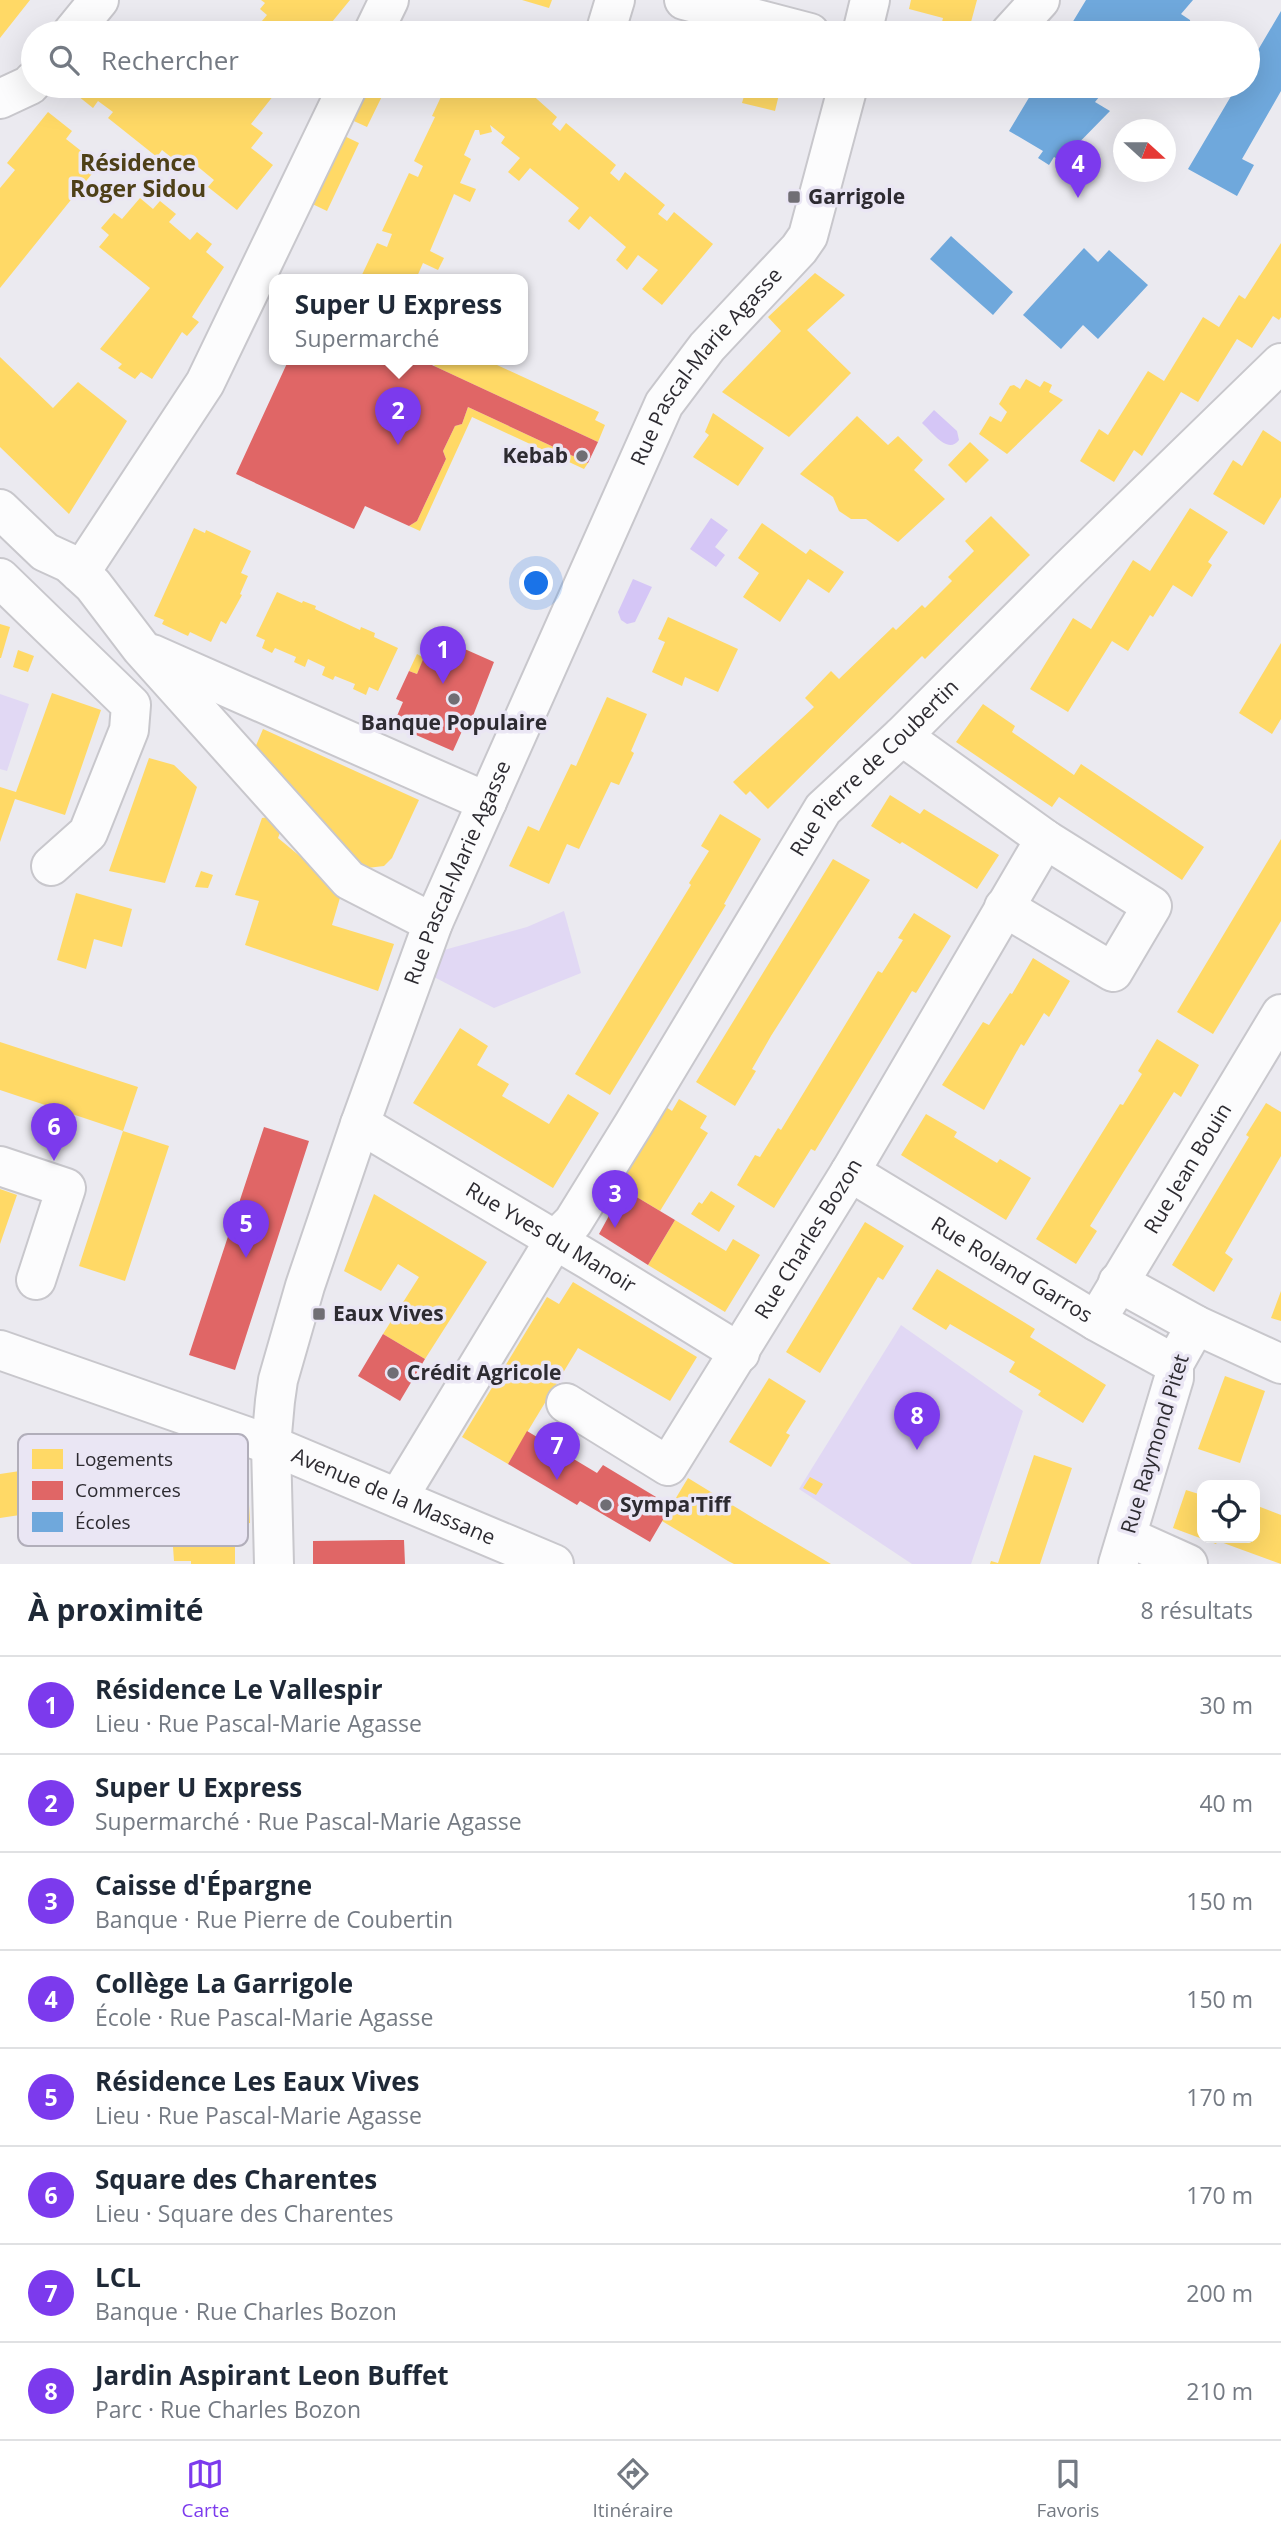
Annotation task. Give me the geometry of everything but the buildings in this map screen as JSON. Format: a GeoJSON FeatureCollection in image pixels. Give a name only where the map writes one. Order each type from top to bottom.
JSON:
{"type":"FeatureCollection","features":[{"type":"Feature","properties":{"kind":"street"},"geometry":{"type":"LineString","coordinates":[[82,21],[99,0]]}},
{"type":"Feature","properties":{"kind":"street"},"geometry":{"type":"LineString","coordinates":[[379,21],[389,0]]}},
{"type":"Feature","properties":{"kind":"street"},"geometry":{"type":"LineString","coordinates":[[609,21],[615,0]]}},
{"type":"Feature","properties":{"kind":"street"},"geometry":{"type":"LineString","coordinates":[[684,0],[764,21]]}},
{"type":"Feature","properties":{"kind":"street"},"geometry":{"type":"LineString","coordinates":[[865,21],[870,0]]}},
{"type":"Feature","properties":{"kind":"street"},"geometry":{"type":"LineString","coordinates":[[0,99],[21,89]]}},
{"type":"Feature","properties":{"kind":"street"},"geometry":{"type":"LineString","coordinates":[[80,573],[205,383],[342,98]]}},
{"type":"Feature","properties":{"kind":"street","name":"Rue Pascal-Marie Agasse"},"geometry":{"type":"LineString","coordinates":[[274,1564],[271,1445],[278,1380],[305,1286],[433,923],[664,404],[708,346],[808,236],[845,98]]}},
{"type":"Feature","properties":{"kind":"street","name":"Rue Pierre de Coubertin"},"geometry":{"type":"LineString","coordinates":[[398,1498],[554,1241],[573,1222],[823,809],[902,736],[1281,363]]}},
{"type":"Feature","properties":{"kind":"street"},"geometry":{"type":"LineString","coordinates":[[0,509],[46,552],[69,563],[93,585],[141,648],[349,880],[433,923]]}},
{"type":"Feature","properties":{"kind":"street"},"geometry":{"type":"LineString","coordinates":[[0,578],[131,705],[129,730],[88,834],[51,866]]}},
{"type":"Feature","properties":{"kind":"street"},"geometry":{"type":"LineString","coordinates":[[141,648],[486,802]]}},
{"type":"Feature","properties":{"kind":"street"},"geometry":{"type":"LineString","coordinates":[[902,736],[1045,839],[1152,906],[1113,972],[1004,907]]}},
{"type":"Feature","properties":{"kind":"street","name":"Rue Charles Bozon"},"geometry":{"type":"LineString","coordinates":[[566,1403],[668,1466],[850,1172],[1045,839]]}},
{"type":"Feature","properties":{"kind":"street","name":"Rue Jean Bouin"},"geometry":{"type":"LineString","coordinates":[[1096,1321],[1281,1014]]}},
{"type":"Feature","properties":{"kind":"street","name":"Rue Yves du Manoir"},"geometry":{"type":"LineString","coordinates":[[360,1124],[740,1353]]}},
{"type":"Feature","properties":{"kind":"street"},"geometry":{"type":"LineString","coordinates":[[0,1166],[66,1188],[36,1280]]}},
{"type":"Feature","properties":{"kind":"street","name":"Rue Roland Garros"},"geometry":{"type":"LineString","coordinates":[[850,1172],[1096,1321],[1174,1364]]}},
{"type":"Feature","properties":{"kind":"street"},"geometry":{"type":"LineString","coordinates":[[1118,1282],[1196,1325],[1281,1364]]}},
{"type":"Feature","properties":{"kind":"street","name":"Rue Raymond Pitet"},"geometry":{"type":"LineString","coordinates":[[1123,1550],[1174,1378],[1174,1364],[1196,1325]]}},
{"type":"Feature","properties":{"kind":"street","name":"Avenue de la Massane"},"geometry":{"type":"LineString","coordinates":[[0,1350],[240,1434]]}},
{"type":"Feature","properties":{"kind":"street","name":"Avenue de la Massane"},"geometry":{"type":"LineString","coordinates":[[248,1437],[554,1564]]}},
{"type":"Feature","properties":{"kind":"street"},"geometry":{"type":"LineString","coordinates":[[1123,1550],[1188,1564]]}},
{"type":"Feature","properties":{"kind":"shaded area"},"geometry":{"type":"Polygon","coordinates":[[[934,410],[957,431],[959,440],[955,444],[945,444],[922,423],[934,410]]]}},
{"type":"Feature","properties":{"kind":"shaded area"},"geometry":{"type":"Polygon","coordinates":[[[711,518],[728,530],[715,547],[725,555],[716,567],[690,549],[711,518]]]}},
{"type":"Feature","properties":{"kind":"shaded area"},"geometry":{"type":"Polygon","coordinates":[[[633,579],[652,587],[635,622],[627,624],[621,620],[618,612],[633,579]]]}},
{"type":"Feature","properties":{"kind":"shaded area"},"geometry":{"type":"Polygon","coordinates":[[[0,694],[29,704],[7,771],[0,769],[0,694]]]}},
{"type":"Feature","properties":{"kind":"shaded area"},"geometry":{"type":"Polygon","coordinates":[[[564,911],[581,973],[494,1008],[434,977],[444,950],[527,927],[564,911]]]}},
{"type":"Feature","properties":{"kind":"shaded area"},"geometry":{"type":"Polygon","coordinates":[[[901,1325],[1023,1411],[971,1564],[912,1564],[799,1489],[901,1325]]]}},
{"type":"Feature","properties":{"kind":"place","name":"Garrigole"},"geometry":{"type":"Point","coordinates":[794,197]}},
{"type":"Feature","properties":{"kind":"place","name":"Collège La Garrigole"},"geometry":{"type":"Point","coordinates":[1078,198]}},
{"type":"Feature","properties":{"kind":"place","name":"Super U Express"},"geometry":{"type":"Point","coordinates":[398,445]}},
{"type":"Feature","properties":{"kind":"place","name":"Kebab"},"geometry":{"type":"Point","coordinates":[582,456]}},
{"type":"Feature","properties":{"kind":"place","name":"Résidence Le Vallespir"},"geometry":{"type":"Point","coordinates":[443,684]}},
{"type":"Feature","properties":{"kind":"place","name":"Banque Populaire"},"geometry":{"type":"Point","coordinates":[454,699]}},
{"type":"Feature","properties":{"kind":"place","name":"Square des Charentes"},"geometry":{"type":"Point","coordinates":[54,1161]}},
{"type":"Feature","properties":{"kind":"place","name":"Caisse d'Épargne"},"geometry":{"type":"Point","coordinates":[615,1228]}},
{"type":"Feature","properties":{"kind":"place","name":"Résidence Les Eaux Vives"},"geometry":{"type":"Point","coordinates":[246,1258]}},
{"type":"Feature","properties":{"kind":"place","name":"Eaux Vives"},"geometry":{"type":"Point","coordinates":[319,1314]}},
{"type":"Feature","properties":{"kind":"place","name":"Crédit Agricole"},"geometry":{"type":"Point","coordinates":[393,1373]}},
{"type":"Feature","properties":{"kind":"place","name":"Jardin Aspirant Leon Buffet"},"geometry":{"type":"Point","coordinates":[917,1450]}},
{"type":"Feature","properties":{"kind":"place","name":"LCL"},"geometry":{"type":"Point","coordinates":[557,1480]}},
{"type":"Feature","properties":{"kind":"place","name":"Sympa'Tiff"},"geometry":{"type":"Point","coordinates":[606,1505]}},
{"type":"Feature","properties":{"kind":"district","name":"Résidence Roger Sidou"},"geometry":{"type":"Point","coordinates":[138,176]}}]}
